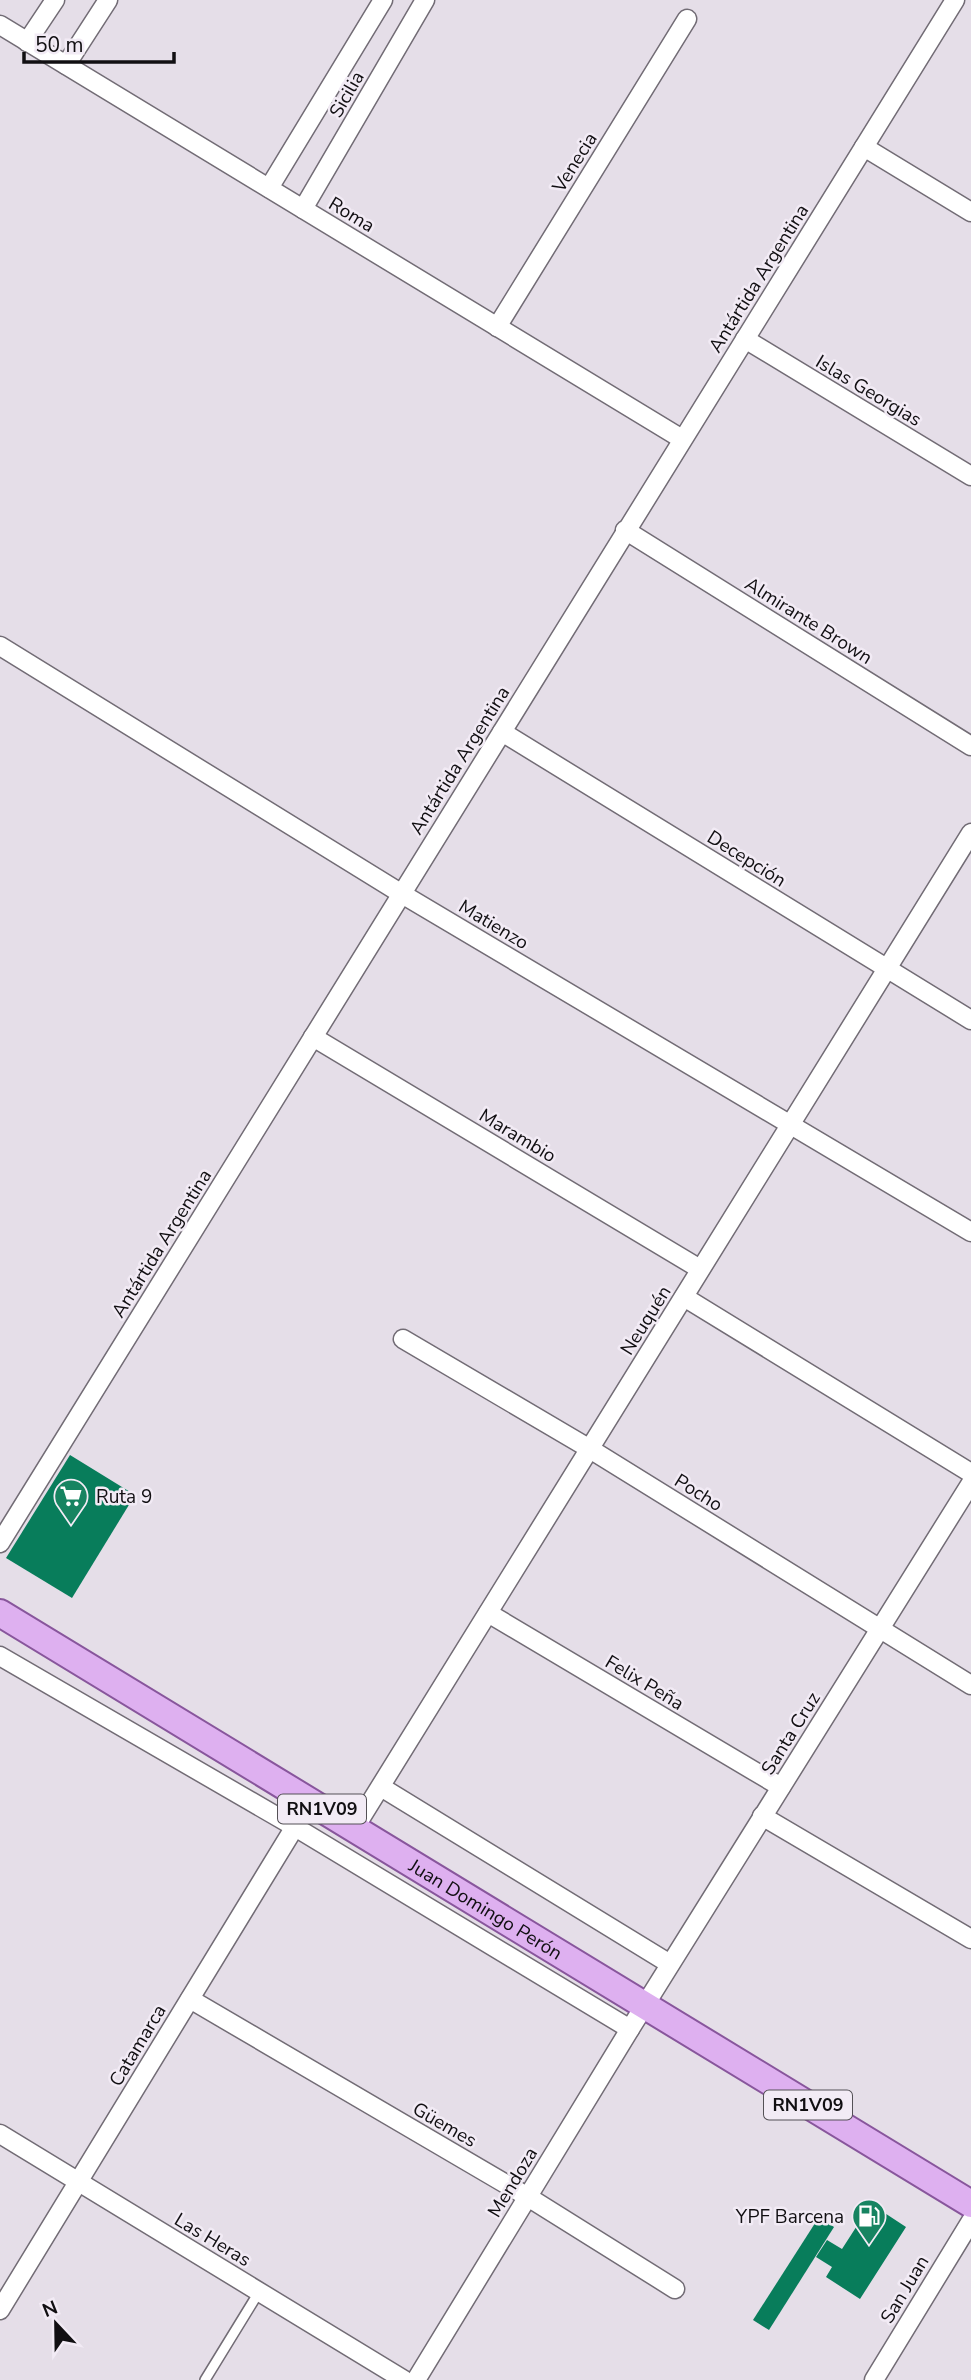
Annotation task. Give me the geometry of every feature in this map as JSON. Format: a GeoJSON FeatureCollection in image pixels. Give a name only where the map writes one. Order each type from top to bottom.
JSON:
{"type":"FeatureCollection","features":[{"type":"Feature","properties":{"kind":"main road","name":"Juan Domingo Perón"},"geometry":{"type":"LineString","coordinates":[[0,1613],[971,2204]]}},
{"type":"Feature","properties":{"kind":"street"},"geometry":{"type":"LineString","coordinates":[[27,42],[55,0]]}},
{"type":"Feature","properties":{"kind":"street"},"geometry":{"type":"LineString","coordinates":[[66,65],[108,0]]}},
{"type":"Feature","properties":{"kind":"street","name":"Sicilia"},"geometry":{"type":"LineString","coordinates":[[269,188],[383,0]]}},
{"type":"Feature","properties":{"kind":"street","name":"Sicilia"},"geometry":{"type":"LineString","coordinates":[[303,209],[425,0]]}},
{"type":"Feature","properties":{"kind":"street","name":"Antártida Argentina"},"geometry":{"type":"LineString","coordinates":[[0,1544],[955,0]]}},
{"type":"Feature","properties":{"kind":"street","name":"Venecia"},"geometry":{"type":"LineString","coordinates":[[497,327],[687,19]]}},
{"type":"Feature","properties":{"kind":"street","name":"Roma"},"geometry":{"type":"LineString","coordinates":[[0,25],[682,439]]}},
{"type":"Feature","properties":{"kind":"street"},"geometry":{"type":"LineString","coordinates":[[864,147],[971,212]]}},
{"type":"Feature","properties":{"kind":"street","name":"Islas Georgias"},"geometry":{"type":"LineString","coordinates":[[745,339],[971,476]]}},
{"type":"Feature","properties":{"kind":"street","name":"Almirante Brown"},"geometry":{"type":"LineString","coordinates":[[625,530],[971,746]]}},
{"type":"Feature","properties":{"kind":"street","name":"Matienzo"},"geometry":{"type":"LineString","coordinates":[[0,646],[402,894],[971,1232]]}},
{"type":"Feature","properties":{"kind":"street","name":"Decepción"},"geometry":{"type":"LineString","coordinates":[[502,732],[971,1020]]}},
{"type":"Feature","properties":{"kind":"street","name":"Neuquén"},"geometry":{"type":"LineString","coordinates":[[354,1829],[971,833]]}},
{"type":"Feature","properties":{"kind":"street","name":"Marambio"},"geometry":{"type":"LineString","coordinates":[[313,1037],[700,1269]]}},
{"type":"Feature","properties":{"kind":"street"},"geometry":{"type":"LineString","coordinates":[[684,1297],[971,1473]]}},
{"type":"Feature","properties":{"kind":"street","name":"Pocho"},"geometry":{"type":"LineString","coordinates":[[403,1339],[590,1449],[971,1685]]}},
{"type":"Feature","properties":{"kind":"street","name":"Santa Cruz"},"geometry":{"type":"LineString","coordinates":[[645,2005],[971,1483]]}},
{"type":"Feature","properties":{"kind":"street","name":"Felix Peña"},"geometry":{"type":"LineString","coordinates":[[488,1612],[780,1787]]}},
{"type":"Feature","properties":{"kind":"street","name":"Juan Domingo Perón"},"geometry":{"type":"LineString","coordinates":[[0,1656],[295,1827],[630,2029]]}},
{"type":"Feature","properties":{"kind":"street"},"geometry":{"type":"LineString","coordinates":[[381,1787],[670,1964]]}},
{"type":"Feature","properties":{"kind":"street","name":"Catamarca"},"geometry":{"type":"LineString","coordinates":[[0,2310],[310,1802]]}},
{"type":"Feature","properties":{"kind":"street"},"geometry":{"type":"LineString","coordinates":[[762,1816],[971,1939]]}},
{"type":"Feature","properties":{"kind":"street","name":"Güemes"},"geometry":{"type":"LineString","coordinates":[[190,1999],[527,2197],[675,2289]]}},
{"type":"Feature","properties":{"kind":"street","name":"Mendoza"},"geometry":{"type":"LineString","coordinates":[[416,2380],[645,2005]]}},
{"type":"Feature","properties":{"kind":"street","name":"Las Heras"},"geometry":{"type":"LineString","coordinates":[[0,2134],[404,2380]]}},
{"type":"Feature","properties":{"kind":"street","name":"San Juan"},"geometry":{"type":"LineString","coordinates":[[874,2380],[971,2221]]}},
{"type":"Feature","properties":{"kind":"lane"},"geometry":{"type":"LineString","coordinates":[[205,2380],[259,2292]]}},
{"type":"Feature","properties":{"kind":"building","name":"Ruta 9"},"geometry":{"type":"Polygon","coordinates":[[[70,1455],[135,1495],[72,1598],[6,1558],[70,1455]]]}},
{"type":"Feature","properties":{"kind":"building"},"geometry":{"type":"Polygon","coordinates":[[[871,2204],[906,2227],[860,2299],[826,2277],[832,2267],[816,2257],[827,2240],[842,2249],[871,2204]]]}},
{"type":"Feature","properties":{"kind":"building"},"geometry":{"type":"Polygon","coordinates":[[[819,2217],[834,2227],[769,2330],[753,2320],[819,2217]]]}},
{"type":"Feature","properties":{"kind":"place","name":"Ruta 9"},"geometry":{"type":"Point","coordinates":[71,1526]}},
{"type":"Feature","properties":{"kind":"place","name":"YPF Barcena"},"geometry":{"type":"Point","coordinates":[869,2246]}}]}
